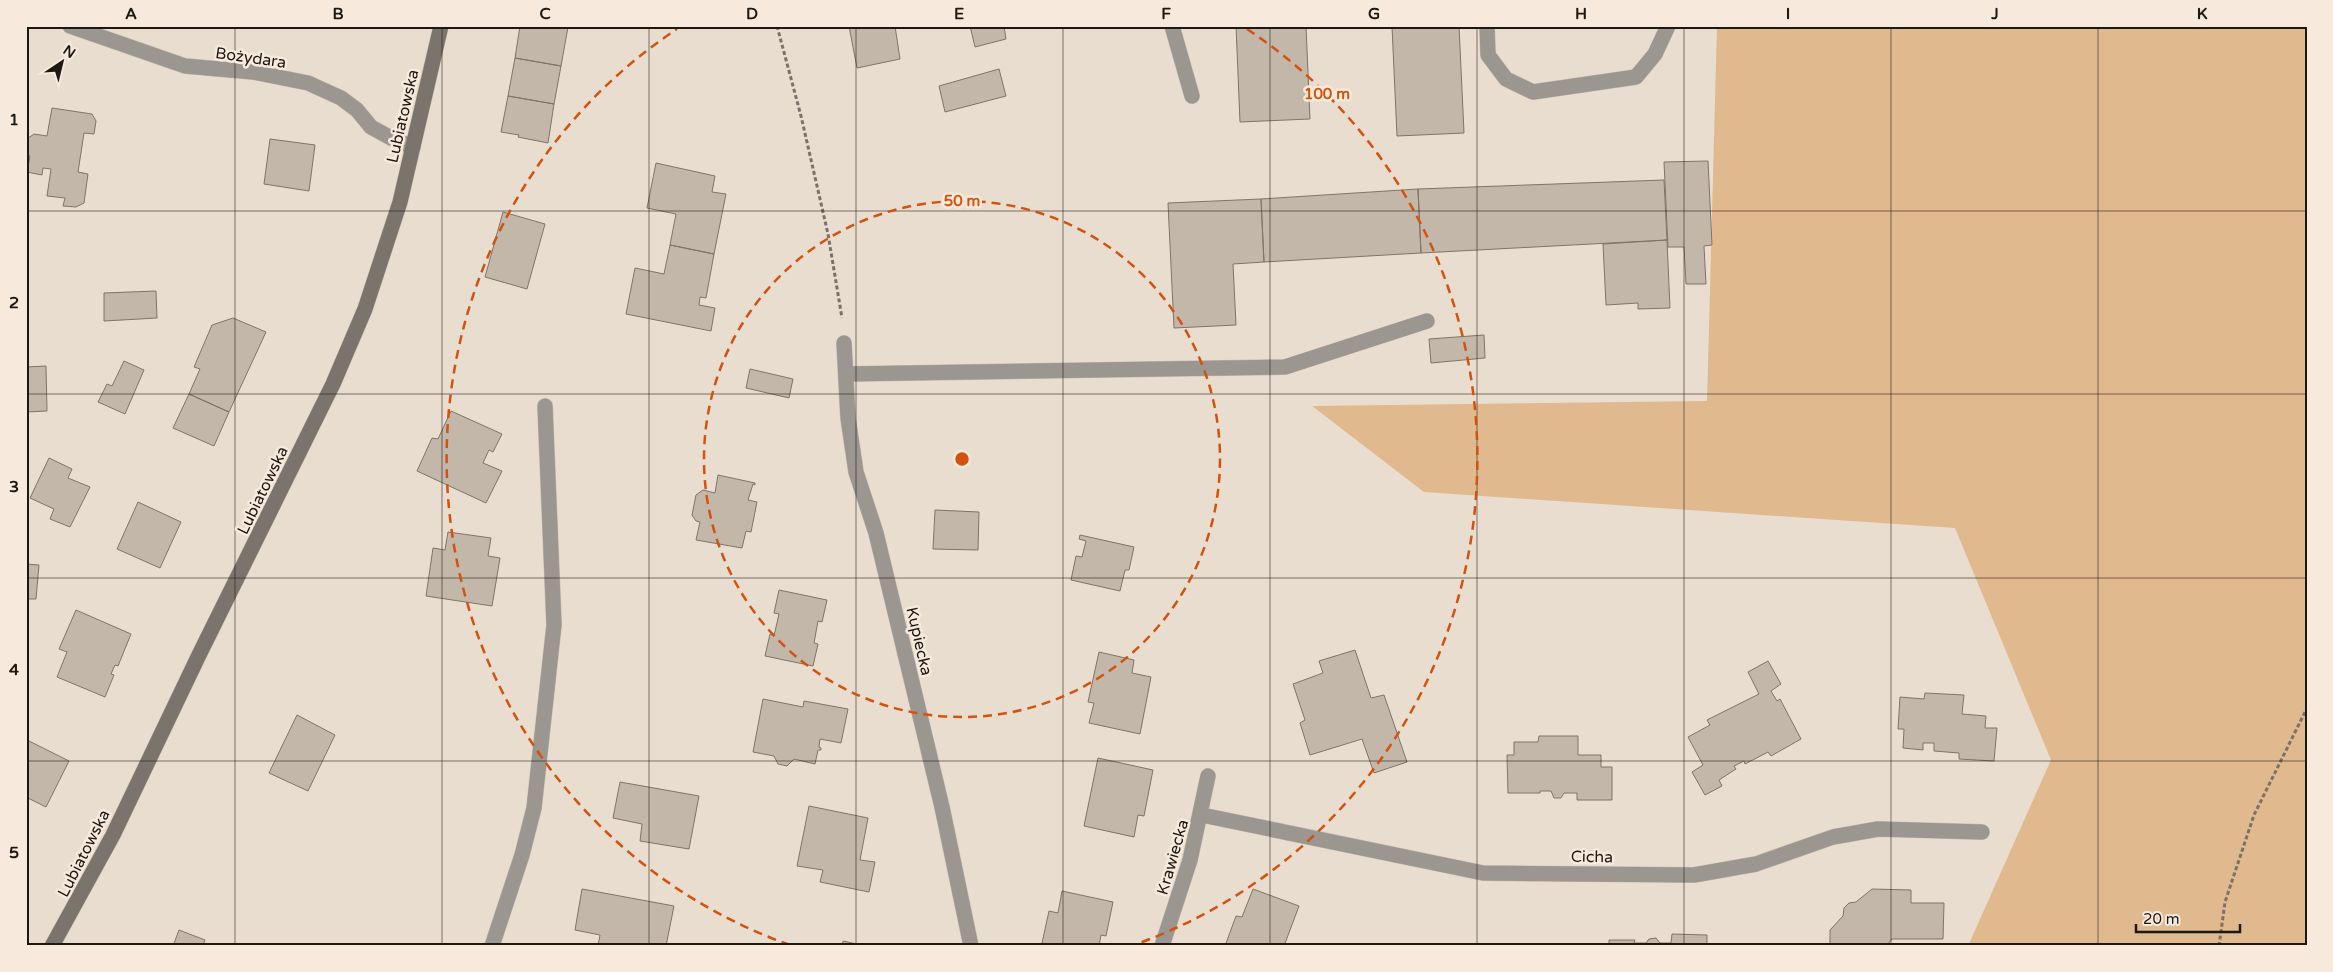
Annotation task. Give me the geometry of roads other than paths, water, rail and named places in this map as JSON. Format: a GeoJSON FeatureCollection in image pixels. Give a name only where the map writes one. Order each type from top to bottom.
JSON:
{"type":"FeatureCollection","features":[{"type":"Feature","properties":{"kind":"street","name":"Bożydara"},"geometry":{"type":"LineString","coordinates":[[70,26],[185,66],[253,72],[308,83],[340,98],[357,110],[371,127],[391,138],[414,147]]}},
{"type":"Feature","properties":{"kind":"street","name":"Lubiatowska"},"geometry":{"type":"LineString","coordinates":[[52,946],[113,835],[198,656],[333,384],[365,309],[400,202],[441,26]]}},
{"type":"Feature","properties":{"kind":"street"},"geometry":{"type":"LineString","coordinates":[[1172,26],[1192,96]]}},
{"type":"Feature","properties":{"kind":"street"},"geometry":{"type":"LineString","coordinates":[[1487,26],[1488,55],[1506,79],[1533,92],[1636,77],[1655,54],[1668,26]]}},
{"type":"Feature","properties":{"kind":"street"},"geometry":{"type":"LineString","coordinates":[[847,374],[1285,367],[1427,321]]}},
{"type":"Feature","properties":{"kind":"street","name":"Kupiecka"},"geometry":{"type":"LineString","coordinates":[[844,343],[848,418],[856,472],[876,532],[942,807],[971,946]]}},
{"type":"Feature","properties":{"kind":"street"},"geometry":{"type":"LineString","coordinates":[[492,946],[522,855],[534,808],[554,625],[545,406]]}},
{"type":"Feature","properties":{"kind":"street","name":"Krawiecka"},"geometry":{"type":"LineString","coordinates":[[1162,946],[1190,860],[1202,815],[1208,776]]}},
{"type":"Feature","properties":{"kind":"street","name":"Cicha"},"geometry":{"type":"LineString","coordinates":[[1202,815],[1483,873],[1694,875],[1756,864],[1833,836],[1878,829],[1982,832]]}}]}
